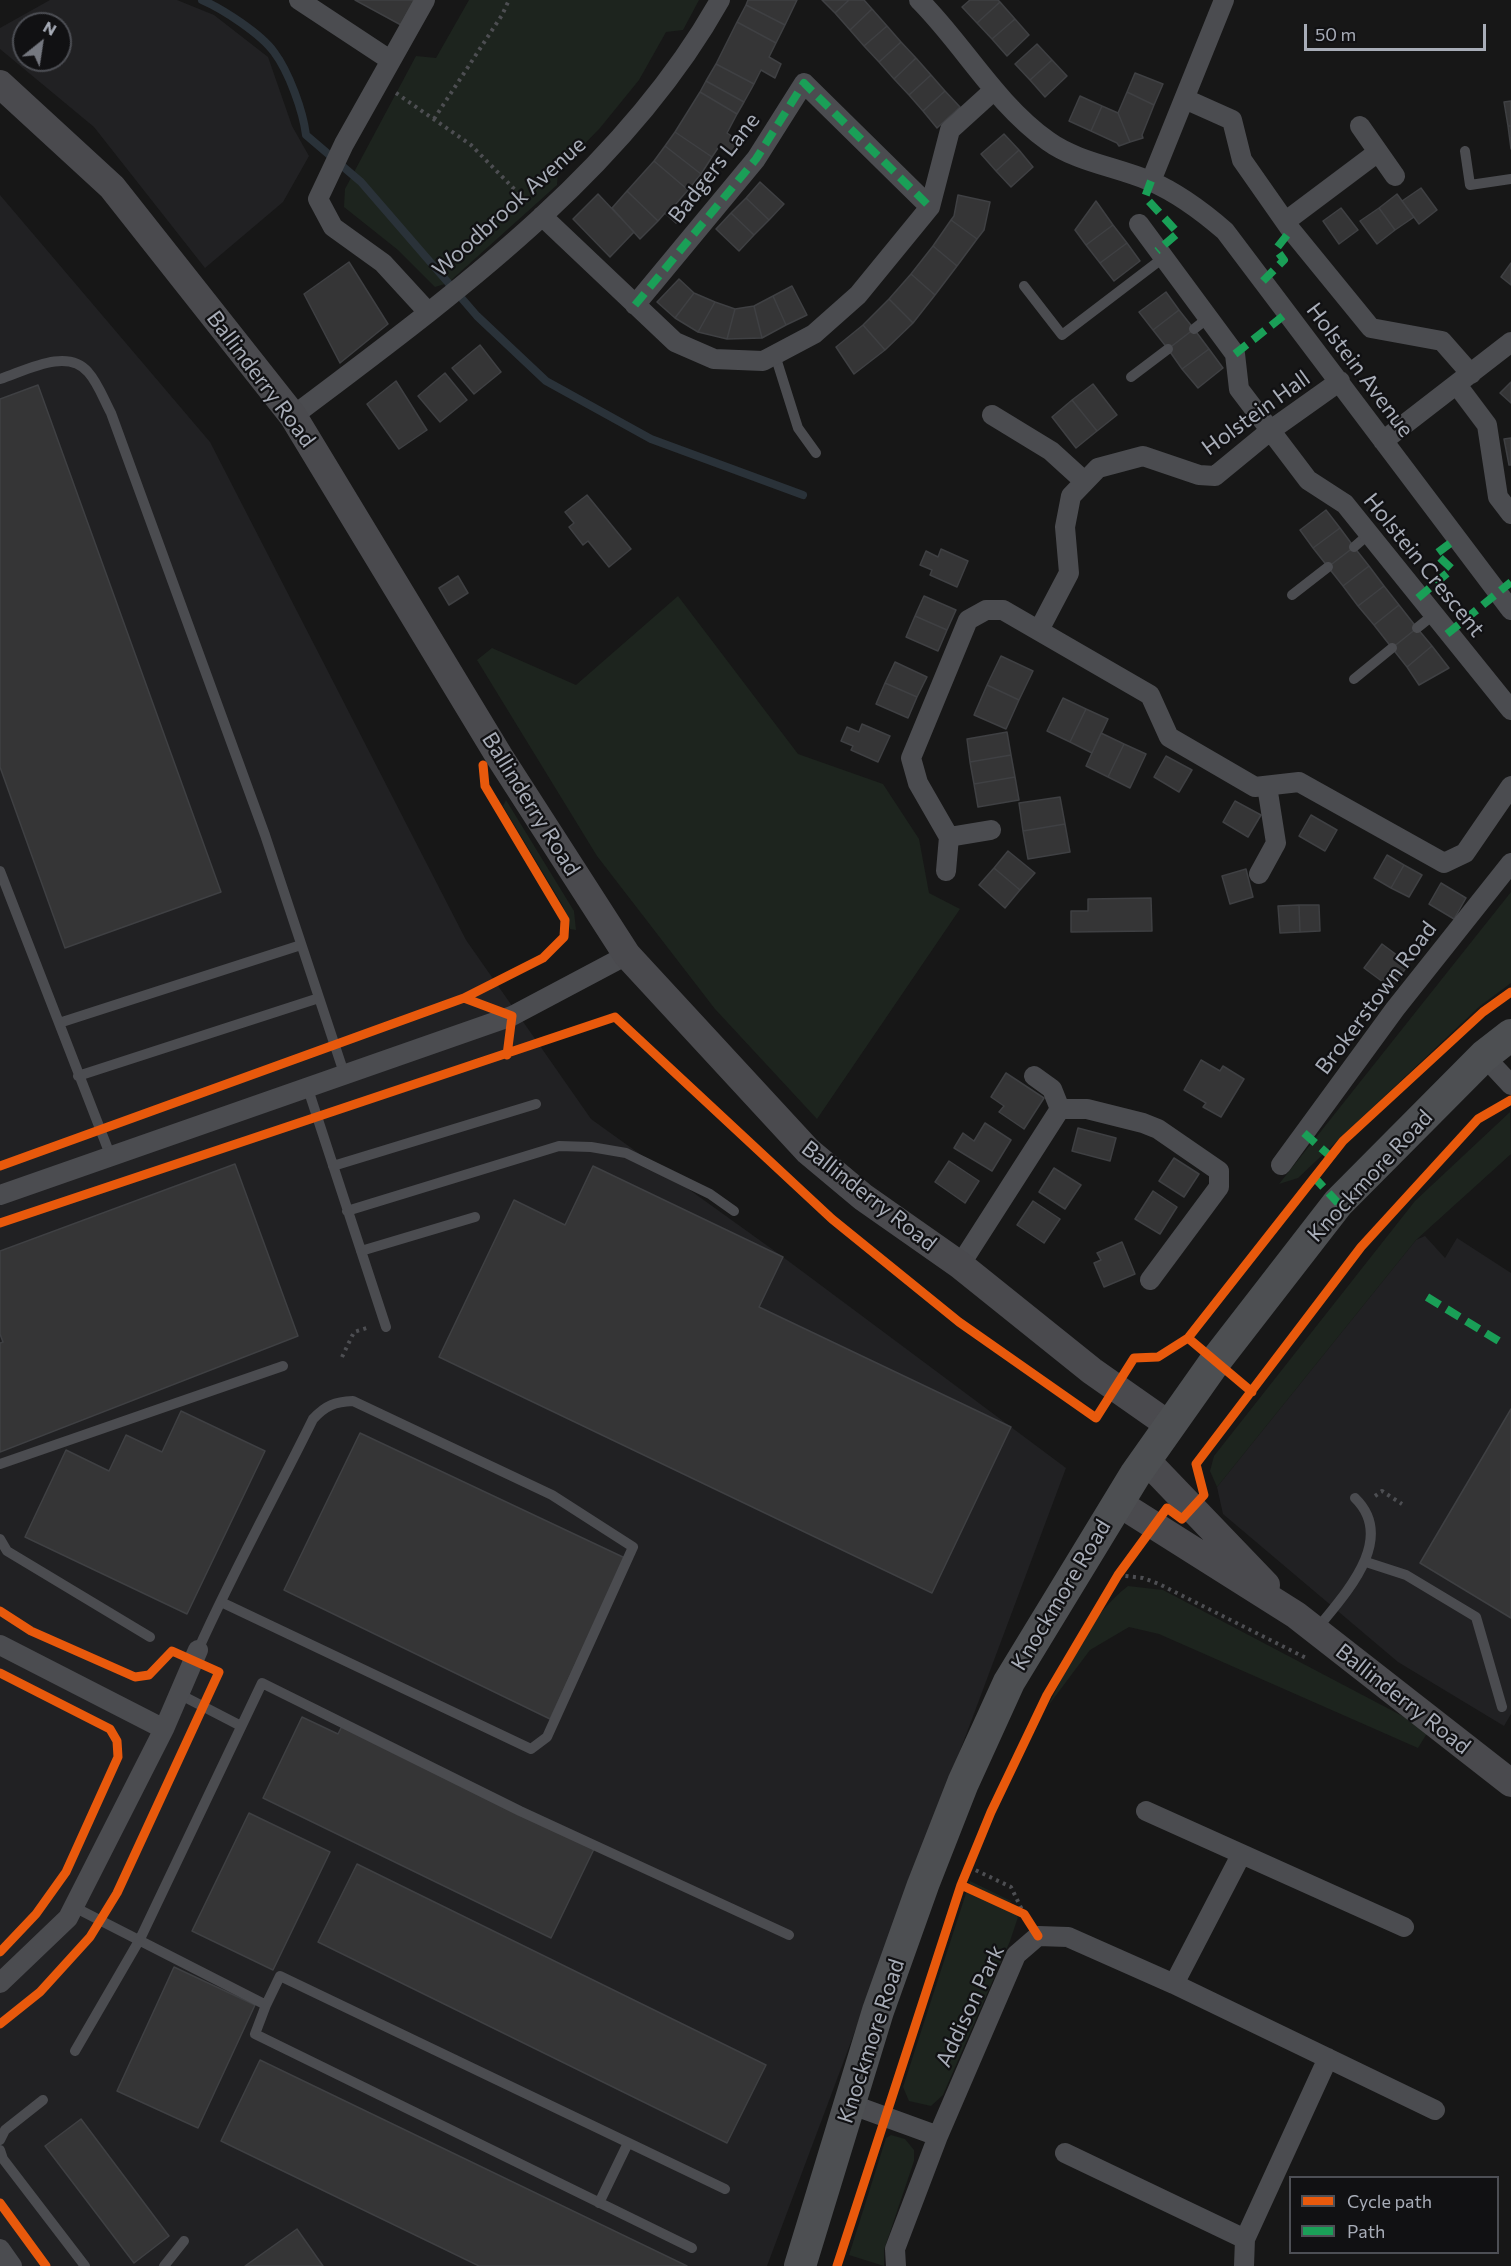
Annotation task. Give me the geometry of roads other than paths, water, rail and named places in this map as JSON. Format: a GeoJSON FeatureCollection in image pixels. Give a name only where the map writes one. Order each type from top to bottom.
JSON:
{"type":"FeatureCollection","features":[{"type":"Feature","properties":{"kind":"main road","name":"Ballinderry Road"},"geometry":{"type":"LineString","coordinates":[[0,84],[112,187],[293,416],[499,756],[627,955],[808,1151],[863,1197],[960,1265],[1092,1371],[1169,1425]]}},
{"type":"Feature","properties":{"kind":"main road","name":"Knockmore Road"},"geometry":{"type":"LineString","coordinates":[[800,2266],[878,2012],[968,1773],[1008,1682],[1145,1459],[1338,1203],[1484,1056],[1511,1035]]}},
{"type":"Feature","properties":{"kind":"main road","name":"Ballinderry Road"},"geometry":{"type":"LineString","coordinates":[[1145,1459],[1306,1623]]}},
{"type":"Feature","properties":{"kind":"main road","name":"Ballinderry Road"},"geometry":{"type":"LineString","coordinates":[[1117,1502],[1306,1623],[1511,1783]]}},
{"type":"Feature","properties":{"kind":"street"},"geometry":{"type":"LineString","coordinates":[[299,0],[390,60]]}},
{"type":"Feature","properties":{"kind":"street"},"geometry":{"type":"LineString","coordinates":[[425,0],[344,144],[318,199],[333,226],[383,263],[428,312]]}},
{"type":"Feature","properties":{"kind":"street","name":"Woodbrook Avenue"},"geometry":{"type":"LineString","coordinates":[[293,416],[443,300],[542,216],[619,138],[686,57],[719,0]]}},
{"type":"Feature","properties":{"kind":"street"},"geometry":{"type":"LineString","coordinates":[[1151,181],[1224,0]]}},
{"type":"Feature","properties":{"kind":"street","name":"Holstein Avenue"},"geometry":{"type":"LineString","coordinates":[[929,3],[993,91],[1048,142],[1080,157],[1151,181],[1195,205],[1225,231],[1511,610]]}},
{"type":"Feature","properties":{"kind":"street","name":"Badgers Lane"},"geometry":{"type":"LineString","coordinates":[[635,305],[756,159],[804,82],[930,207]]}},
{"type":"Feature","properties":{"kind":"street"},"geometry":{"type":"LineString","coordinates":[[542,216],[675,342],[714,359],[763,361],[814,334],[858,295],[930,207],[950,130],[993,91]]}},
{"type":"Feature","properties":{"kind":"street"},"geometry":{"type":"LineString","coordinates":[[1185,99],[1232,120],[1242,160],[1286,221],[1371,328],[1442,341],[1487,425],[1498,497],[1511,514]]}},
{"type":"Feature","properties":{"kind":"street"},"geometry":{"type":"LineString","coordinates":[[1360,126],[1395,176]]}},
{"type":"Feature","properties":{"kind":"street"},"geometry":{"type":"LineString","coordinates":[[1286,221],[1378,152]]}},
{"type":"Feature","properties":{"kind":"street","name":"Holstein Crescent"},"geometry":{"type":"LineString","coordinates":[[1139,224],[1163,258],[1201,323],[1235,354],[1239,389],[1308,480],[1345,504],[1362,540],[1425,622],[1511,710]]}},
{"type":"Feature","properties":{"kind":"street"},"geometry":{"type":"LineString","coordinates":[[1383,441],[1511,342]]}},
{"type":"Feature","properties":{"kind":"street","name":"Holstein Hall"},"geometry":{"type":"LineString","coordinates":[[1038,630],[1069,573],[1065,527],[1071,496],[1098,468],[1143,456],[1199,476],[1215,476],[1271,430],[1340,381]]}},
{"type":"Feature","properties":{"kind":"street"},"geometry":{"type":"LineString","coordinates":[[992,415],[1051,451],[1084,481]]}},
{"type":"Feature","properties":{"kind":"street"},"geometry":{"type":"LineString","coordinates":[[946,871],[949,837],[918,783],[911,758],[968,620],[986,610],[1003,610],[1150,695],[1169,737],[1255,787],[1299,782],[1444,863],[1465,853],[1511,786]]}},
{"type":"Feature","properties":{"kind":"street"},"geometry":{"type":"LineString","coordinates":[[1259,874],[1276,843],[1267,786]]}},
{"type":"Feature","properties":{"kind":"street"},"geometry":{"type":"LineString","coordinates":[[949,837],[991,830]]}},
{"type":"Feature","properties":{"kind":"street","name":"Brokerstown Road"},"geometry":{"type":"LineString","coordinates":[[1281,1165],[1395,1009],[1511,863]]}},
{"type":"Feature","properties":{"kind":"street"},"geometry":{"type":"LineString","coordinates":[[0,1196],[512,1016],[627,955]]}},
{"type":"Feature","properties":{"kind":"street"},"geometry":{"type":"LineString","coordinates":[[1484,1056],[1511,1085]]}},
{"type":"Feature","properties":{"kind":"street"},"geometry":{"type":"LineString","coordinates":[[1034,1076],[1052,1089],[1060,1109]]}},
{"type":"Feature","properties":{"kind":"street"},"geometry":{"type":"LineString","coordinates":[[960,1265],[1060,1109]]}},
{"type":"Feature","properties":{"kind":"street"},"geometry":{"type":"LineString","coordinates":[[1060,1109],[1087,1109],[1143,1123],[1158,1130],[1218,1171],[1219,1187],[1160,1251],[1150,1280]]}},
{"type":"Feature","properties":{"kind":"street"},"geometry":{"type":"LineString","coordinates":[[0,1646],[164,1729]]}},
{"type":"Feature","properties":{"kind":"street"},"geometry":{"type":"LineString","coordinates":[[0,1983],[68,1918],[164,1729],[198,1650]]}},
{"type":"Feature","properties":{"kind":"street"},"geometry":{"type":"LineString","coordinates":[[1146,1811],[1404,1927]]}},
{"type":"Feature","properties":{"kind":"street"},"geometry":{"type":"LineString","coordinates":[[1173,1984],[1241,1855]]}},
{"type":"Feature","properties":{"kind":"street","name":"Addison Park"},"geometry":{"type":"LineString","coordinates":[[896,2266],[895,2249],[938,2136],[1016,1955],[1038,1936],[1068,1937],[1173,1984],[1435,2110]]}},
{"type":"Feature","properties":{"kind":"street"},"geometry":{"type":"LineString","coordinates":[[1244,2266],[1245,2239],[1328,2058]]}},
{"type":"Feature","properties":{"kind":"street"},"geometry":{"type":"LineString","coordinates":[[850,2104],[938,2136]]}},
{"type":"Feature","properties":{"kind":"street"},"geometry":{"type":"LineString","coordinates":[[1065,2153],[1245,2239]]}},
{"type":"Feature","properties":{"kind":"street"},"geometry":{"type":"LineString","coordinates":[[0,2249],[12,2266]]}},
{"type":"Feature","properties":{"kind":"lane"},"geometry":{"type":"LineString","coordinates":[[1465,152],[1470,185],[1511,179]]}},
{"type":"Feature","properties":{"kind":"lane"},"geometry":{"type":"LineString","coordinates":[[1024,286],[1062,335],[1163,258]]}},
{"type":"Feature","properties":{"kind":"lane"},"geometry":{"type":"LineString","coordinates":[[1131,377],[1168,349]]}},
{"type":"Feature","properties":{"kind":"lane"},"geometry":{"type":"LineString","coordinates":[[775,355],[798,428],[816,453]]}},
{"type":"Feature","properties":{"kind":"lane"},"geometry":{"type":"LineString","coordinates":[[0,379],[62,359],[77,362],[88,372],[111,413],[265,836],[345,1076]]}},
{"type":"Feature","properties":{"kind":"lane"},"geometry":{"type":"LineString","coordinates":[[1292,595],[1328,567]]}},
{"type":"Feature","properties":{"kind":"lane"},"geometry":{"type":"LineString","coordinates":[[1354,679],[1392,648]]}},
{"type":"Feature","properties":{"kind":"lane"},"geometry":{"type":"LineString","coordinates":[[0,871],[111,1157]]}},
{"type":"Feature","properties":{"kind":"lane"},"geometry":{"type":"LineString","coordinates":[[59,1023],[302,945]]}},
{"type":"Feature","properties":{"kind":"lane"},"geometry":{"type":"LineString","coordinates":[[78,1076],[319,998]]}},
{"type":"Feature","properties":{"kind":"lane"},"geometry":{"type":"LineString","coordinates":[[308,1089],[386,1324]]}},
{"type":"Feature","properties":{"kind":"lane"},"geometry":{"type":"LineString","coordinates":[[333,1166],[536,1104]]}},
{"type":"Feature","properties":{"kind":"lane"},"geometry":{"type":"LineString","coordinates":[[347,1211],[559,1146],[591,1147],[626,1153],[710,1194],[734,1211]]}},
{"type":"Feature","properties":{"kind":"lane"},"geometry":{"type":"LineString","coordinates":[[361,1251],[475,1217]]}},
{"type":"Feature","properties":{"kind":"lane"},"geometry":{"type":"LineString","coordinates":[[0,1464],[283,1366]]}},
{"type":"Feature","properties":{"kind":"lane"},"geometry":{"type":"LineString","coordinates":[[198,1650],[221,1602],[313,1419],[324,1407],[338,1402],[353,1401],[552,1495],[633,1547],[547,1737],[531,1749],[221,1602]]}},
{"type":"Feature","properties":{"kind":"lane"},"geometry":{"type":"LineString","coordinates":[[1306,1623],[1366,1562],[1370,1548],[1371,1528],[1358,1502]]}},
{"type":"Feature","properties":{"kind":"lane"},"geometry":{"type":"LineString","coordinates":[[0,1539],[7,1551],[150,1637]]}},
{"type":"Feature","properties":{"kind":"lane"},"geometry":{"type":"LineString","coordinates":[[1366,1562],[1406,1575],[1476,1617],[1502,1707]]}},
{"type":"Feature","properties":{"kind":"lane"},"geometry":{"type":"LineString","coordinates":[[75,2051],[140,1940],[262,1683],[520,1811],[789,1935]]}},
{"type":"Feature","properties":{"kind":"lane"},"geometry":{"type":"LineString","coordinates":[[179,1694],[241,1726]]}},
{"type":"Feature","properties":{"kind":"lane"},"geometry":{"type":"LineString","coordinates":[[74,1906],[266,2005]]}},
{"type":"Feature","properties":{"kind":"lane"},"geometry":{"type":"LineString","coordinates":[[692,2248],[255,2034],[280,1976],[724,2189]]}},
{"type":"Feature","properties":{"kind":"lane"},"geometry":{"type":"LineString","coordinates":[[0,2140],[5,2130],[43,2100]]}},
{"type":"Feature","properties":{"kind":"lane"},"geometry":{"type":"LineString","coordinates":[[599,2203],[628,2143]]}},
{"type":"Feature","properties":{"kind":"lane"},"geometry":{"type":"LineString","coordinates":[[0,2150],[3,2159],[85,2266]]}},
{"type":"Feature","properties":{"kind":"lane"},"geometry":{"type":"LineString","coordinates":[[164,2266],[184,2241]]}},
{"type":"Feature","properties":{"kind":"waterway"},"geometry":{"type":"LineString","coordinates":[[202,0],[241,23],[268,45],[280,60],[290,81],[299,103],[306,135],[361,182],[477,316],[546,381],[651,439],[803,495]]}}]}
